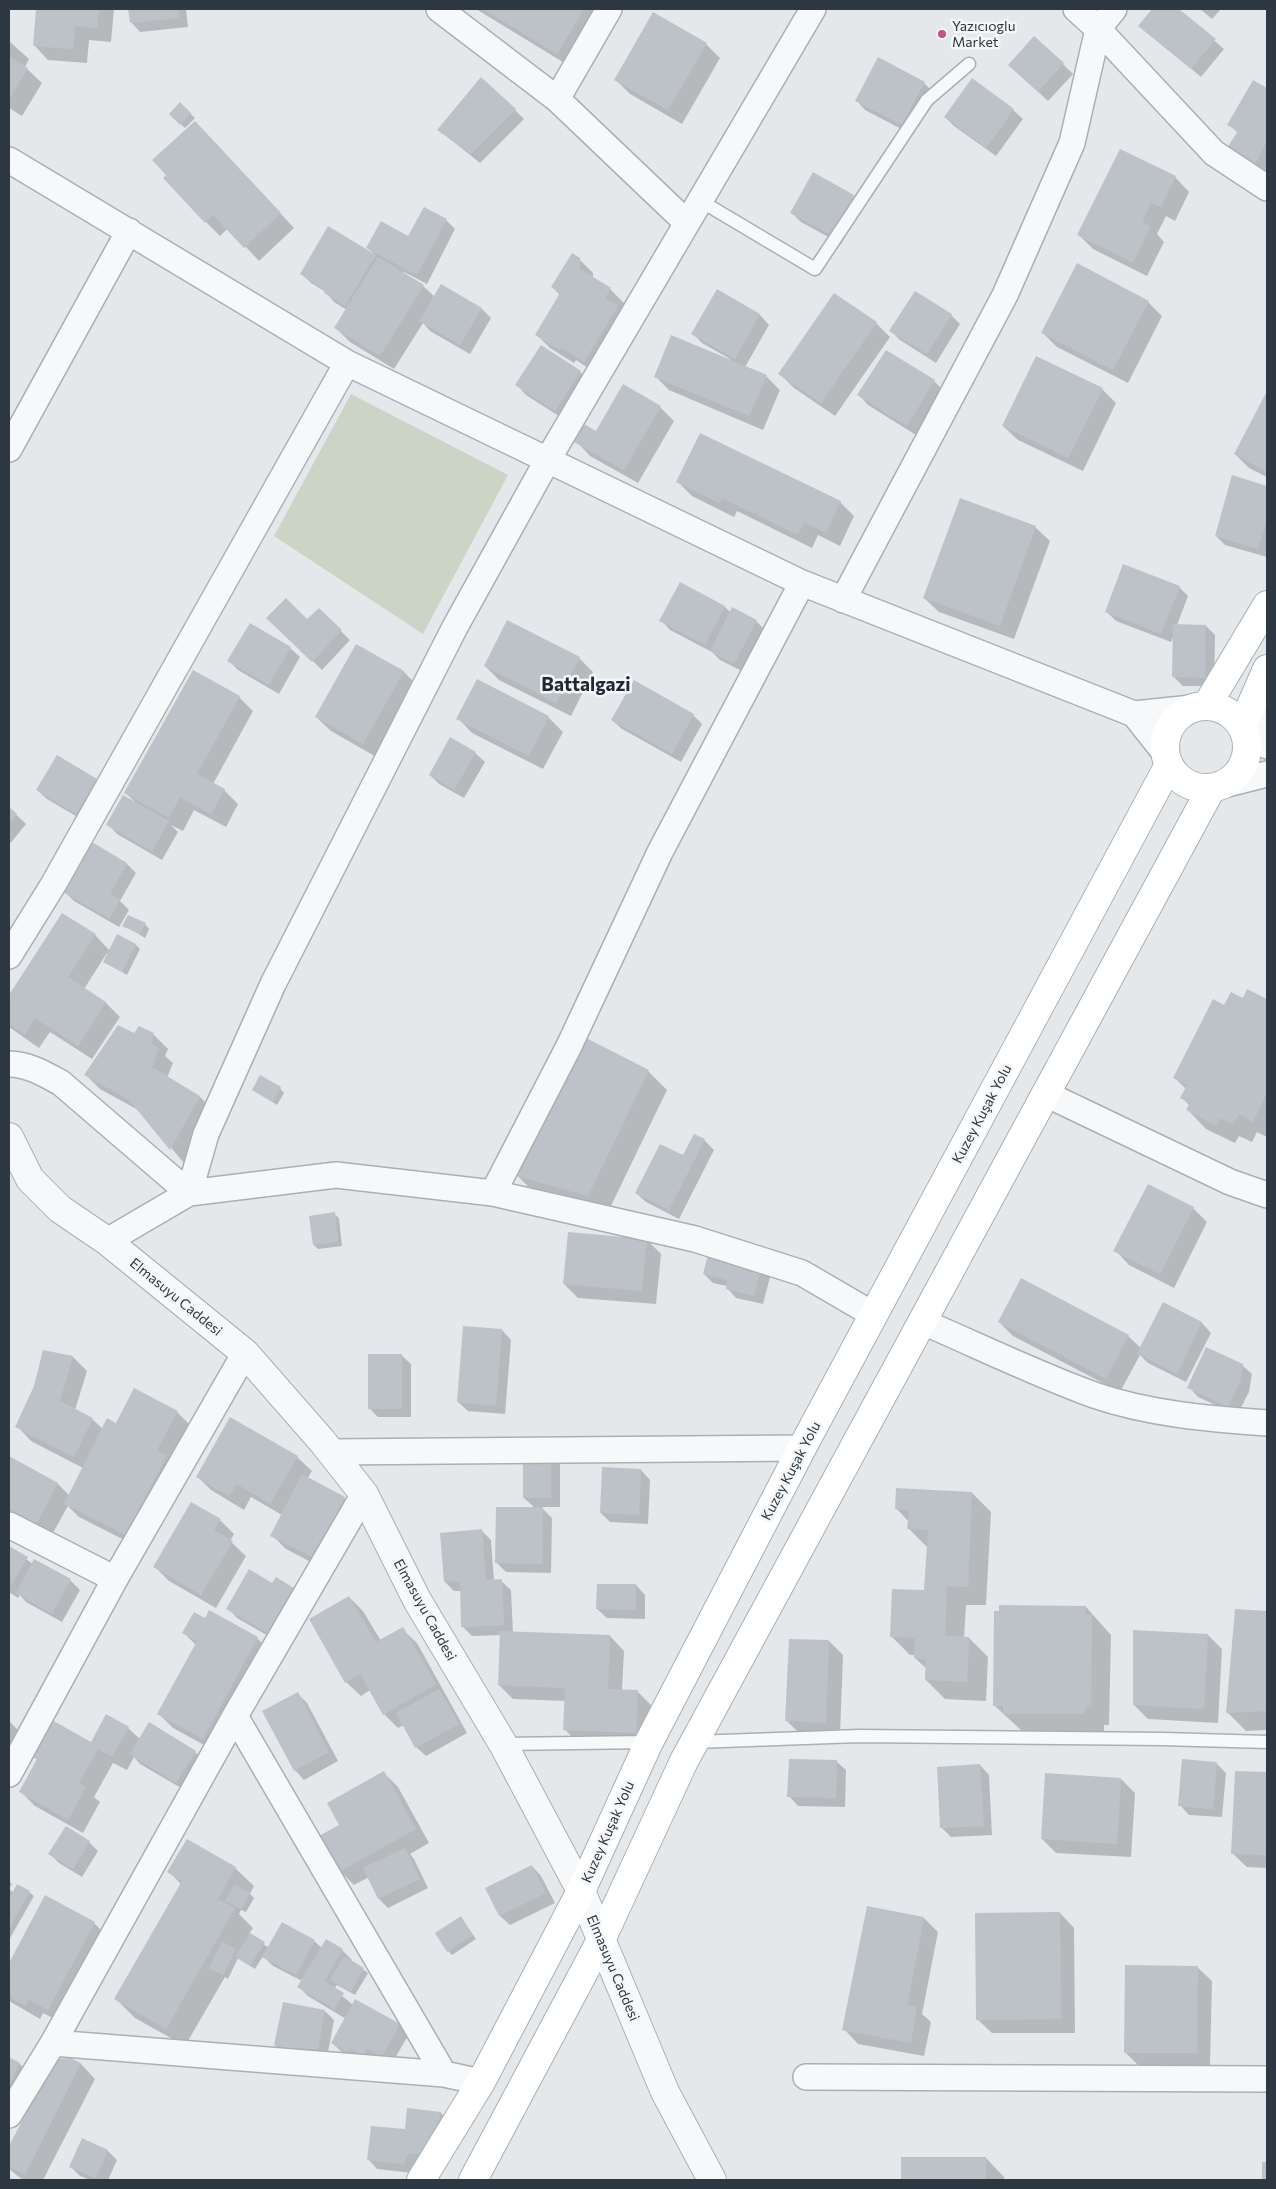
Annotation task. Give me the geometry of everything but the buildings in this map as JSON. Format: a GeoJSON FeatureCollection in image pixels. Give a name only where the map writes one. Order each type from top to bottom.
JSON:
{"type":"FeatureCollection","features":[{"type":"Feature","properties":{"kind":"main road"},"geometry":{"type":"LineString","coordinates":[[1200,707],[1267,605]]}},
{"type":"Feature","properties":{"kind":"main road"},"geometry":{"type":"LineString","coordinates":[[1242,726],[1262,681]]}},
{"type":"Feature","properties":{"kind":"main road"},"geometry":{"type":"LineString","coordinates":[[1200,707],[1220,708],[1233,715],[1242,726],[1247,740],[1247,754],[1242,768],[1235,778],[1218,787],[1198,788],[1186,784],[1176,776],[1167,759],[1166,740],[1171,726],[1180,715],[1200,707]]}},
{"type":"Feature","properties":{"kind":"main road","name":"Kuzey Kuşak Yolu"},"geometry":{"type":"LineString","coordinates":[[421,2180],[481,2082],[581,1892],[649,1742],[802,1448],[1167,759]]}},
{"type":"Feature","properties":{"kind":"main road"},"geometry":{"type":"LineString","coordinates":[[473,2180],[601,1940],[694,1742],[1046,1094],[1218,787]]}},
{"type":"Feature","properties":{"kind":"street"},"geometry":{"type":"LineString","coordinates":[[439,9],[557,99],[686,222]]}},
{"type":"Feature","properties":{"kind":"street"},"geometry":{"type":"LineString","coordinates":[[557,99],[609,9]]}},
{"type":"Feature","properties":{"kind":"street"},"geometry":{"type":"LineString","coordinates":[[189,1193],[206,1134],[273,984],[455,627],[547,460],[813,9]]}},
{"type":"Feature","properties":{"kind":"street"},"geometry":{"type":"LineString","coordinates":[[1076,9],[1098,29],[1214,154],[1267,188]]}},
{"type":"Feature","properties":{"kind":"street"},"geometry":{"type":"LineString","coordinates":[[843,600],[1005,294],[1072,142],[1098,29],[1114,9]]}},
{"type":"Feature","properties":{"kind":"street"},"geometry":{"type":"LineString","coordinates":[[9,160],[347,363],[802,583],[1134,714],[1200,707]]}},
{"type":"Feature","properties":{"kind":"street"},"geometry":{"type":"LineString","coordinates":[[9,449],[129,231]]}},
{"type":"Feature","properties":{"kind":"street"},"geometry":{"type":"LineString","coordinates":[[9,956],[53,885],[347,363]]}},
{"type":"Feature","properties":{"kind":"street"},"geometry":{"type":"LineString","coordinates":[[493,1193],[569,1046],[660,852],[802,583]]}},
{"type":"Feature","properties":{"kind":"street"},"geometry":{"type":"LineString","coordinates":[[1262,681],[1259,720],[1267,746]]}},
{"type":"Feature","properties":{"kind":"street"},"geometry":{"type":"LineString","coordinates":[[1134,714],[1167,759]]}},
{"type":"Feature","properties":{"kind":"street"},"geometry":{"type":"LineString","coordinates":[[1242,726],[1267,756]]}},
{"type":"Feature","properties":{"kind":"street"},"geometry":{"type":"LineString","coordinates":[[1218,787],[1267,774]]}},
{"type":"Feature","properties":{"kind":"street"},"geometry":{"type":"LineString","coordinates":[[9,1064],[16,1064],[38,1071],[61,1083],[189,1193]]}},
{"type":"Feature","properties":{"kind":"street"},"geometry":{"type":"LineString","coordinates":[[1046,1094],[1230,1182],[1267,1195]]}},
{"type":"Feature","properties":{"kind":"street","name":"Elmasuyu Caddesi"},"geometry":{"type":"LineString","coordinates":[[9,1137],[30,1179],[60,1209],[107,1241],[245,1353],[331,1452],[364,1494],[417,1600],[503,1744],[581,1892],[665,2092],[712,2180]]}},
{"type":"Feature","properties":{"kind":"street"},"geometry":{"type":"LineString","coordinates":[[107,1241],[189,1193],[336,1175],[493,1193],[695,1239],[802,1273],[874,1315]]}},
{"type":"Feature","properties":{"kind":"street"},"geometry":{"type":"LineString","coordinates":[[923,1322],[1095,1395],[1156,1410],[1222,1420],[1267,1423]]}},
{"type":"Feature","properties":{"kind":"street"},"geometry":{"type":"LineString","coordinates":[[9,1774],[115,1579],[245,1353]]}},
{"type":"Feature","properties":{"kind":"street"},"geometry":{"type":"LineString","coordinates":[[331,1452],[802,1448]]}},
{"type":"Feature","properties":{"kind":"street"},"geometry":{"type":"LineString","coordinates":[[9,2116],[53,2043],[235,1716],[364,1494]]}},
{"type":"Feature","properties":{"kind":"street"},"geometry":{"type":"LineString","coordinates":[[9,1525],[115,1579]]}},
{"type":"Feature","properties":{"kind":"street"},"geometry":{"type":"LineString","coordinates":[[235,1716],[444,2074]]}},
{"type":"Feature","properties":{"kind":"street"},"geometry":{"type":"LineString","coordinates":[[53,2043],[444,2074],[481,2082]]}},
{"type":"Feature","properties":{"kind":"street"},"geometry":{"type":"LineString","coordinates":[[806,2077],[1267,2079]]}},
{"type":"Feature","properties":{"kind":"lane"},"geometry":{"type":"LineString","coordinates":[[699,200],[815,269],[927,100],[969,64]]}},
{"type":"Feature","properties":{"kind":"lane"},"geometry":{"type":"LineString","coordinates":[[694,1742],[859,1736],[1267,1742]]}},
{"type":"Feature","properties":{"kind":"lane"},"geometry":{"type":"LineString","coordinates":[[503,1744],[649,1742]]}},
{"type":"Feature","properties":{"kind":"shaded area"},"geometry":{"type":"Polygon","coordinates":[[[351,394],[508,475],[423,634],[274,536],[351,394]]]}},
{"type":"Feature","properties":{"kind":"place","name":"Yazıcıoglu Market"},"geometry":{"type":"Point","coordinates":[942,34]}},
{"type":"Feature","properties":{"kind":"district","name":"Battalgazi"},"geometry":{"type":"Point","coordinates":[586,685]}}]}
